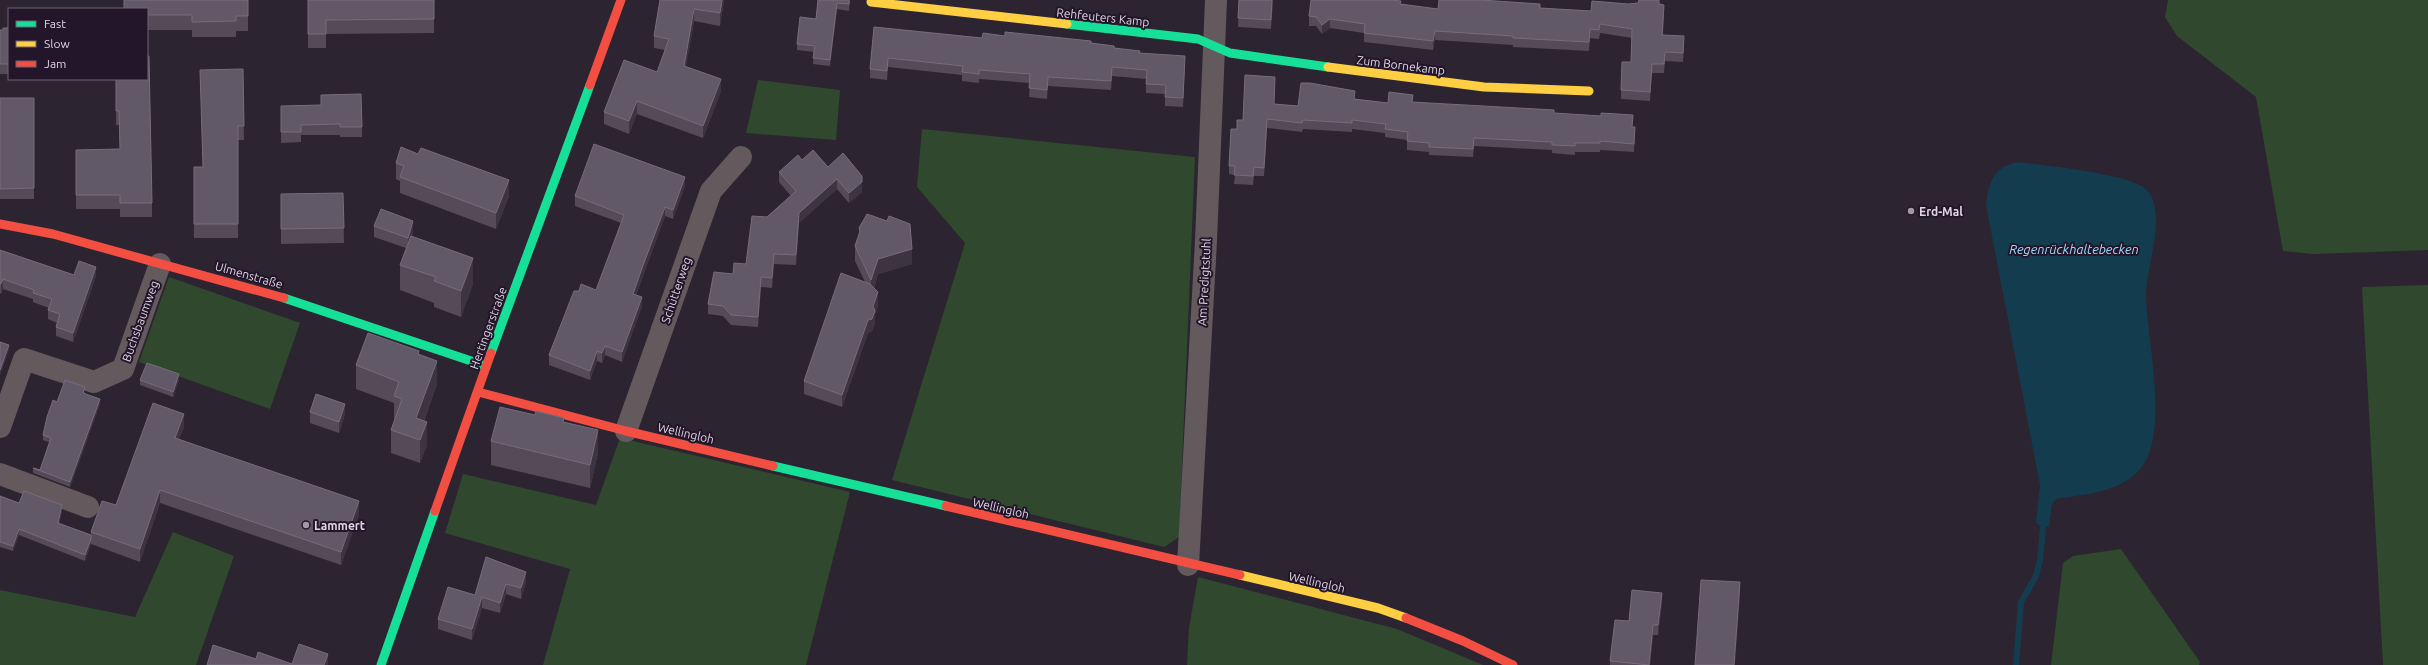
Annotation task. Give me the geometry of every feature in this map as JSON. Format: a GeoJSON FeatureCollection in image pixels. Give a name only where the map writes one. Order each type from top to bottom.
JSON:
{"type":"FeatureCollection","features":[{"type":"Feature","properties":{"kind":"street","name":"Hertingerstraße"},"geometry":{"type":"LineString","coordinates":[[381,665],[486,366],[621,0]]}},
{"type":"Feature","properties":{"kind":"street","name":"Am Predigtstuhl"},"geometry":{"type":"LineString","coordinates":[[1188,564],[1206,241],[1216,0]]}},
{"type":"Feature","properties":{"kind":"street","name":"Rehfeuters Kamp"},"geometry":{"type":"LineString","coordinates":[[870,2],[1198,39],[1213,45]]}},
{"type":"Feature","properties":{"kind":"street","name":"Zum Bornekamp"},"geometry":{"type":"LineString","coordinates":[[1213,45],[1230,53],[1476,86],[1589,91]]}},
{"type":"Feature","properties":{"kind":"street","name":"Schütterweg"},"geometry":{"type":"LineString","coordinates":[[626,431],[711,191],[741,158]]}},
{"type":"Feature","properties":{"kind":"street","name":"Ulmenstraße"},"geometry":{"type":"LineString","coordinates":[[0,224],[54,234],[268,293],[486,366]]}},
{"type":"Feature","properties":{"kind":"street","name":"Buchsbaumweg"},"geometry":{"type":"LineString","coordinates":[[0,427],[24,359],[94,382],[123,369],[160,264]]}},
{"type":"Feature","properties":{"kind":"street","name":"Wellingloh"},"geometry":{"type":"LineString","coordinates":[[478,392],[626,431],[1378,608],[1432,626],[1483,649],[1513,665]]}},
{"type":"Feature","properties":{"kind":"street"},"geometry":{"type":"LineString","coordinates":[[0,474],[88,507]]}},
{"type":"Feature","properties":{"kind":"green space"},"geometry":{"type":"Polygon","coordinates":[[[2168,0],[2428,0],[2428,250],[2313,254],[2283,251],[2256,97],[2177,36],[2165,17],[2168,0]]]}},
{"type":"Feature","properties":{"kind":"green space"},"geometry":{"type":"Polygon","coordinates":[[[758,80],[840,90],[836,140],[746,133],[758,80]]]}},
{"type":"Feature","properties":{"kind":"green space"},"geometry":{"type":"Polygon","coordinates":[[[922,129],[1195,157],[1179,537],[1164,547],[892,480],[965,243],[917,187],[922,129]]]}},
{"type":"Feature","properties":{"kind":"green space"},"geometry":{"type":"Polygon","coordinates":[[[169,277],[300,323],[270,409],[139,362],[169,277]]]}},
{"type":"Feature","properties":{"kind":"green space"},"geometry":{"type":"Polygon","coordinates":[[[2428,285],[2428,665],[2383,665],[2362,287],[2428,285]]]}},
{"type":"Feature","properties":{"kind":"green space"},"geometry":{"type":"Polygon","coordinates":[[[620,438],[850,492],[806,665],[543,665],[570,569],[445,533],[463,474],[596,505],[620,438]]]}},
{"type":"Feature","properties":{"kind":"green space"},"geometry":{"type":"Polygon","coordinates":[[[173,532],[234,556],[196,665],[0,665],[0,590],[135,617],[173,532]]]}},
{"type":"Feature","properties":{"kind":"green space"},"geometry":{"type":"Polygon","coordinates":[[[2121,549],[2200,662],[2199,665],[2051,665],[2063,563],[2073,556],[2121,549]]]}},
{"type":"Feature","properties":{"kind":"green space"},"geometry":{"type":"Polygon","coordinates":[[[1198,577],[1397,629],[1483,665],[1187,665],[1189,628],[1198,577]]]}},
{"type":"Feature","properties":{"kind":"water","name":"Regenrückhaltebecken"},"geometry":{"type":"Polygon","coordinates":[[[2017,162],[2085,171],[2123,179],[2137,184],[2146,189],[2152,199],[2156,224],[2146,292],[2156,409],[2154,432],[2149,453],[2140,469],[2132,477],[2112,488],[2090,494],[2056,499],[2052,504],[2049,526],[2043,528],[2036,523],[2040,485],[1986,205],[1991,183],[1997,172],[2002,168],[2017,162]]]}},
{"type":"Feature","properties":{"kind":"building"},"geometry":{"type":"Polygon","coordinates":[[[124,0],[248,0],[248,16],[236,16],[236,21],[192,22],[192,15],[148,15],[148,8],[124,8],[124,0]]]}},
{"type":"Feature","properties":{"kind":"building"},"geometry":{"type":"Polygon","coordinates":[[[308,0],[434,0],[434,19],[326,20],[326,34],[308,34],[308,0]]]}},
{"type":"Feature","properties":{"kind":"building"},"geometry":{"type":"Polygon","coordinates":[[[660,0],[722,0],[720,13],[694,9],[684,66],[721,79],[703,126],[637,101],[629,121],[604,112],[624,60],[657,72],[669,39],[654,36],[660,0]]]}},
{"type":"Feature","properties":{"kind":"building"},"geometry":{"type":"Polygon","coordinates":[[[818,0],[849,0],[849,4],[837,3],[830,60],[813,58],[815,46],[797,44],[800,17],[816,19],[818,0]]]}},
{"type":"Feature","properties":{"kind":"building"},"geometry":{"type":"Polygon","coordinates":[[[1239,0],[1272,0],[1271,20],[1238,18],[1239,0]]]}},
{"type":"Feature","properties":{"kind":"building"},"geometry":{"type":"Polygon","coordinates":[[[1311,0],[1392,0],[1401,1],[1400,4],[1438,9],[1439,0],[1481,0],[1540,4],[1540,8],[1591,11],[1592,1],[1628,4],[1638,3],[1639,0],[1659,0],[1659,4],[1664,5],[1662,35],[1684,36],[1683,53],[1665,52],[1664,64],[1652,64],[1650,92],[1621,90],[1622,62],[1631,62],[1632,29],[1600,24],[1599,30],[1590,29],[1589,42],[1513,38],[1513,36],[1435,31],[1433,41],[1364,33],[1365,24],[1330,19],[1322,25],[1316,17],[1309,16],[1311,0]]]}},
{"type":"Feature","properties":{"kind":"building"},"geometry":{"type":"Polygon","coordinates":[[[874,27],[982,38],[983,33],[1005,36],[1005,32],[1091,41],[1091,43],[1114,46],[1114,48],[1140,51],[1139,53],[1185,56],[1183,98],[1165,97],[1166,85],[1146,84],[1147,70],[1112,67],[1111,81],[1048,77],[1047,90],[1029,88],[1030,74],[979,70],[979,74],[962,72],[963,66],[888,58],[887,71],[870,69],[874,27]]]}},
{"type":"Feature","properties":{"kind":"building"},"geometry":{"type":"Polygon","coordinates":[[[3,28],[8,28],[8,64],[0,64],[0,30],[3,30],[3,28]]]}},
{"type":"Feature","properties":{"kind":"building"},"geometry":{"type":"Polygon","coordinates":[[[149,56],[152,203],[120,203],[120,195],[76,195],[76,150],[120,149],[119,111],[116,111],[116,80],[148,80],[149,56]]]}},
{"type":"Feature","properties":{"kind":"building"},"geometry":{"type":"Polygon","coordinates":[[[243,69],[244,126],[238,126],[238,224],[194,224],[194,167],[203,167],[200,70],[243,69]]]}},
{"type":"Feature","properties":{"kind":"building"},"geometry":{"type":"Polygon","coordinates":[[[1245,75],[1275,77],[1274,104],[1298,106],[1301,83],[1310,83],[1355,91],[1354,99],[1388,103],[1389,92],[1413,95],[1412,102],[1554,110],[1554,113],[1601,116],[1601,113],[1633,115],[1632,127],[1635,127],[1634,144],[1600,141],[1600,143],[1575,143],[1575,146],[1552,145],[1552,142],[1474,138],[1473,149],[1429,147],[1429,143],[1407,141],[1408,132],[1385,129],[1386,124],[1352,120],[1352,123],[1303,120],[1302,123],[1267,119],[1264,168],[1254,167],[1253,176],[1234,175],[1235,166],[1229,166],[1231,129],[1237,129],[1237,120],[1243,120],[1245,75]]]}},
{"type":"Feature","properties":{"kind":"building"},"geometry":{"type":"Polygon","coordinates":[[[361,94],[362,127],[340,127],[340,124],[301,125],[301,132],[281,132],[281,106],[321,105],[321,95],[361,94]]]}},
{"type":"Feature","properties":{"kind":"building"},"geometry":{"type":"Polygon","coordinates":[[[0,98],[34,98],[34,188],[0,189],[0,98]]]}},
{"type":"Feature","properties":{"kind":"building"},"geometry":{"type":"Polygon","coordinates":[[[594,144],[685,177],[673,210],[665,207],[642,268],[633,294],[642,297],[622,352],[605,346],[602,353],[597,351],[590,371],[549,355],[574,291],[579,291],[581,284],[596,290],[624,215],[575,196],[594,144]]]}},
{"type":"Feature","properties":{"kind":"building"},"geometry":{"type":"Polygon","coordinates":[[[401,147],[418,154],[421,148],[509,180],[496,213],[400,177],[404,166],[396,163],[401,147]]]}},
{"type":"Feature","properties":{"kind":"building"},"geometry":{"type":"Polygon","coordinates":[[[813,150],[828,167],[843,153],[862,176],[862,182],[849,193],[837,179],[799,213],[796,255],[774,254],[772,278],[761,277],[758,317],[731,315],[723,306],[708,304],[714,272],[733,274],[734,263],[746,264],[752,216],[767,217],[796,191],[779,172],[798,155],[802,160],[813,150]]]}},
{"type":"Feature","properties":{"kind":"building"},"geometry":{"type":"Polygon","coordinates":[[[343,193],[344,228],[281,229],[281,194],[343,193]]]}},
{"type":"Feature","properties":{"kind":"building"},"geometry":{"type":"Polygon","coordinates":[[[381,209],[413,221],[408,238],[374,226],[381,209]]]}},
{"type":"Feature","properties":{"kind":"building"},"geometry":{"type":"Polygon","coordinates":[[[867,214],[887,221],[889,216],[910,224],[912,249],[878,259],[871,280],[855,246],[860,231],[859,228],[867,214]]]}},
{"type":"Feature","properties":{"kind":"building"},"geometry":{"type":"Polygon","coordinates":[[[411,236],[473,258],[461,291],[434,281],[436,277],[400,265],[411,236]]]}},
{"type":"Feature","properties":{"kind":"building"},"geometry":{"type":"Polygon","coordinates":[[[0,250],[74,275],[79,261],[96,267],[73,333],[56,327],[60,314],[48,310],[52,299],[33,293],[34,290],[3,279],[0,284],[0,250]]]}},
{"type":"Feature","properties":{"kind":"building"},"geometry":{"type":"Polygon","coordinates":[[[841,273],[870,284],[878,292],[873,306],[875,311],[872,319],[868,320],[842,395],[804,381],[841,273]]]}},
{"type":"Feature","properties":{"kind":"building"},"geometry":{"type":"Polygon","coordinates":[[[368,333],[419,351],[418,354],[437,361],[416,418],[427,422],[420,440],[391,430],[402,399],[394,396],[399,382],[356,365],[368,333]]]}},
{"type":"Feature","properties":{"kind":"building"},"geometry":{"type":"Polygon","coordinates":[[[0,342],[9,345],[0,370],[0,342]]]}},
{"type":"Feature","properties":{"kind":"building"},"geometry":{"type":"Polygon","coordinates":[[[147,363],[179,374],[173,392],[140,380],[147,363]]]}},
{"type":"Feature","properties":{"kind":"building"},"geometry":{"type":"Polygon","coordinates":[[[65,380],[85,387],[83,393],[100,399],[70,482],[33,468],[40,470],[51,438],[43,435],[47,417],[53,400],[57,402],[65,380]]]}},
{"type":"Feature","properties":{"kind":"building"},"geometry":{"type":"Polygon","coordinates":[[[316,394],[345,404],[339,422],[310,412],[316,394]]]}},
{"type":"Feature","properties":{"kind":"building"},"geometry":{"type":"Polygon","coordinates":[[[153,403],[184,414],[175,438],[359,501],[341,552],[160,490],[140,549],[91,532],[102,501],[116,505],[153,403]]]}},
{"type":"Feature","properties":{"kind":"building"},"geometry":{"type":"Polygon","coordinates":[[[500,407],[535,415],[536,411],[564,418],[563,422],[598,430],[590,465],[491,441],[500,407]]]}},
{"type":"Feature","properties":{"kind":"building"},"geometry":{"type":"Polygon","coordinates":[[[24,491],[62,505],[58,523],[91,535],[85,555],[19,529],[13,546],[0,542],[0,496],[19,503],[24,491]]]}},
{"type":"Feature","properties":{"kind":"building"},"geometry":{"type":"Polygon","coordinates":[[[486,557],[526,572],[521,588],[506,584],[500,603],[482,597],[472,629],[438,619],[448,587],[475,595],[486,557]]]}},
{"type":"Feature","properties":{"kind":"building"},"geometry":{"type":"Polygon","coordinates":[[[1701,580],[1740,582],[1734,665],[1695,665],[1701,580]]]}},
{"type":"Feature","properties":{"kind":"building"},"geometry":{"type":"Polygon","coordinates":[[[1632,590],[1662,593],[1658,625],[1653,625],[1649,665],[1610,661],[1615,620],[1629,621],[1632,590]]]}},
{"type":"Feature","properties":{"kind":"building"},"geometry":{"type":"Polygon","coordinates":[[[299,644],[328,654],[324,665],[207,665],[213,645],[256,659],[258,652],[292,664],[299,644]]]}},
{"type":"Feature","properties":{"kind":"waterway"},"geometry":{"type":"LineString","coordinates":[[2016,665],[2021,602],[2036,576],[2040,560],[2043,528]]}},
{"type":"Feature","properties":{"kind":"traffic: fast"},"geometry":{"type":"LineString","coordinates":[[1067,24],[1198,39],[1230,53],[1328,67]]}},
{"type":"Feature","properties":{"kind":"traffic: fast"},"geometry":{"type":"LineString","coordinates":[[491,353],[590,85]]}},
{"type":"Feature","properties":{"kind":"traffic: fast"},"geometry":{"type":"LineString","coordinates":[[284,298],[486,366]]}},
{"type":"Feature","properties":{"kind":"traffic: fast"},"geometry":{"type":"LineString","coordinates":[[773,466],[946,506]]}},
{"type":"Feature","properties":{"kind":"traffic: fast"},"geometry":{"type":"LineString","coordinates":[[381,665],[435,511]]}},
{"type":"Feature","properties":{"kind":"traffic: slow"},"geometry":{"type":"LineString","coordinates":[[871,2],[1067,24]]}},
{"type":"Feature","properties":{"kind":"traffic: slow"},"geometry":{"type":"LineString","coordinates":[[1328,67],[1484,87],[1589,91]]}},
{"type":"Feature","properties":{"kind":"traffic: slow"},"geometry":{"type":"LineString","coordinates":[[1240,575],[1378,608],[1406,618]]}},
{"type":"Feature","properties":{"kind":"traffic: jam"},"geometry":{"type":"LineString","coordinates":[[590,85],[621,0]]}},
{"type":"Feature","properties":{"kind":"traffic: jam"},"geometry":{"type":"LineString","coordinates":[[0,224],[53,234],[284,298]]}},
{"type":"Feature","properties":{"kind":"traffic: jam"},"geometry":{"type":"LineString","coordinates":[[435,511],[491,353]]}},
{"type":"Feature","properties":{"kind":"traffic: jam"},"geometry":{"type":"LineString","coordinates":[[478,392],[626,431],[773,466]]}},
{"type":"Feature","properties":{"kind":"traffic: jam"},"geometry":{"type":"LineString","coordinates":[[946,506],[1240,575]]}},
{"type":"Feature","properties":{"kind":"traffic: jam"},"geometry":{"type":"LineString","coordinates":[[1406,618],[1463,641],[1513,665]]}},
{"type":"Feature","properties":{"kind":"place","name":"Erd-Mal"},"geometry":{"type":"Point","coordinates":[1911,211]}},
{"type":"Feature","properties":{"kind":"place","name":"Lammert"},"geometry":{"type":"Point","coordinates":[306,525]}}]}
